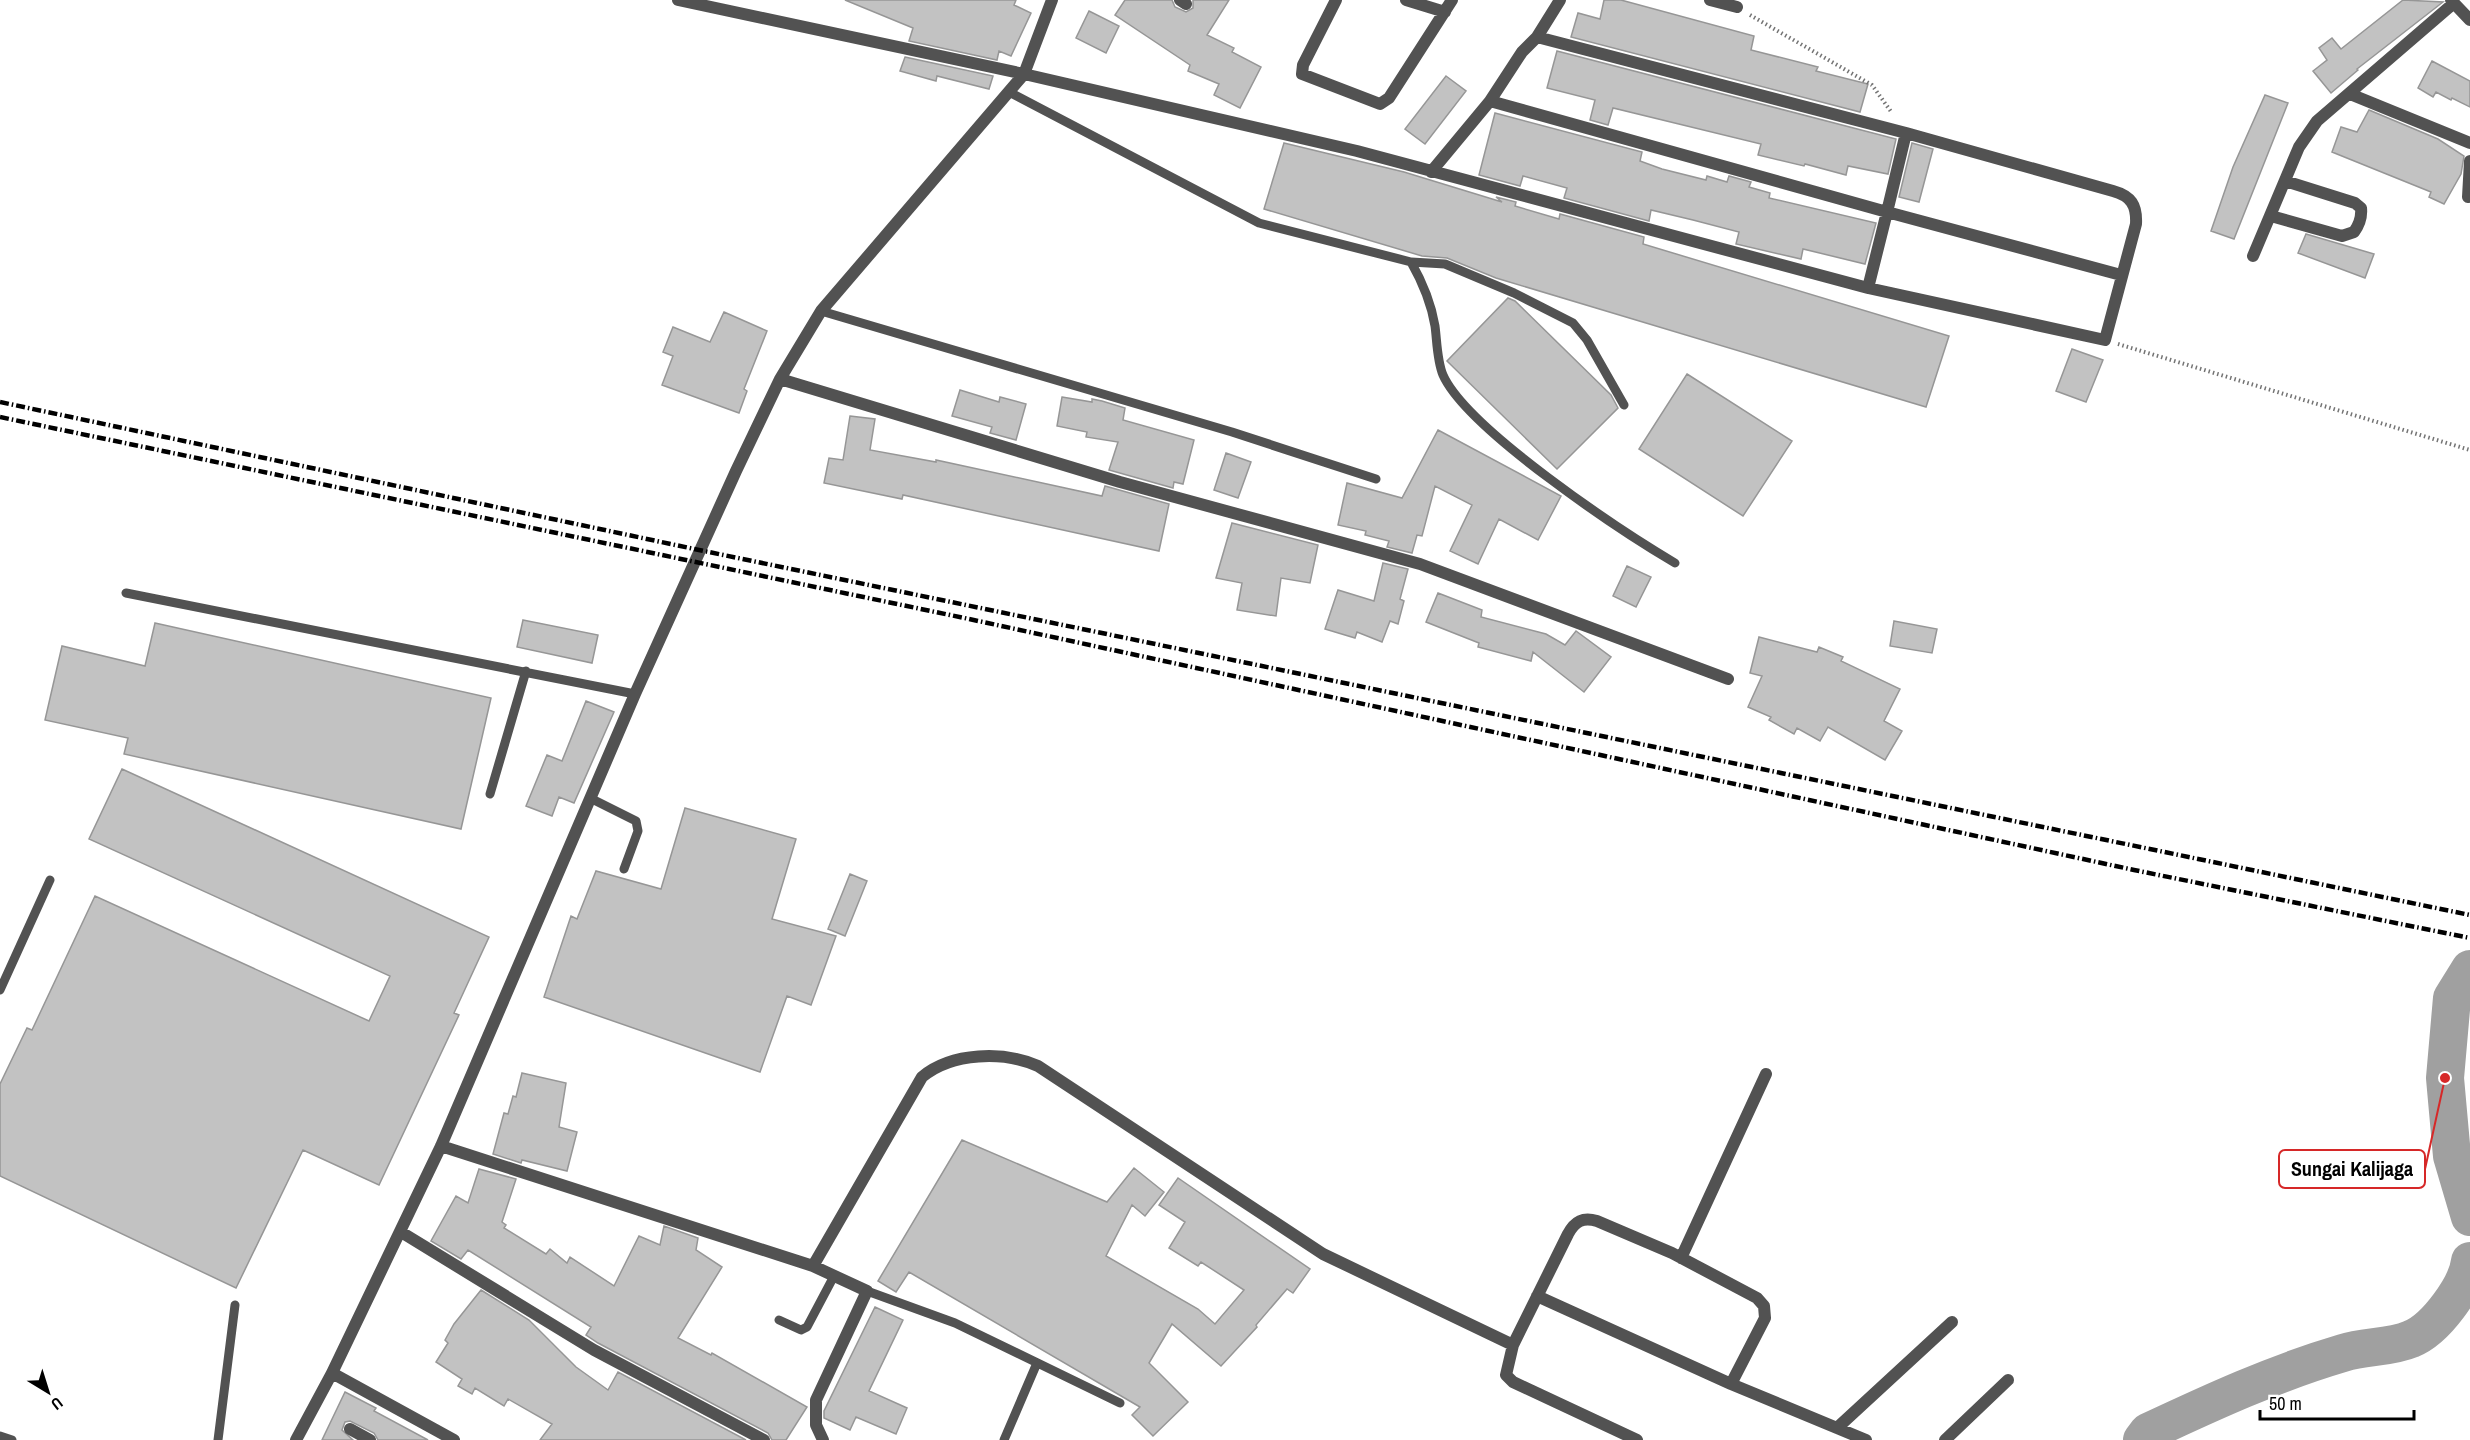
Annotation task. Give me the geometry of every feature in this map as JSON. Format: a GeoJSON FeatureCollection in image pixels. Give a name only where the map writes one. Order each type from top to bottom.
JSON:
{"type":"FeatureCollection","features":[{"type":"Feature","properties":{"kind":"street"},"geometry":{"type":"LineString","coordinates":[[678,0],[1024,74],[1346,148],[1868,288],[2105,340],[2136,224],[2137,210],[2133,202],[2124,194],[1906,133],[1537,37]]}},
{"type":"Feature","properties":{"kind":"street"},"geometry":{"type":"LineString","coordinates":[[296,1440],[332,1373],[441,1146],[592,799],[635,694],[735,471],[780,379],[821,311],[1024,74],[1052,0]]}},
{"type":"Feature","properties":{"kind":"street"},"geometry":{"type":"LineString","coordinates":[[1336,0],[1303,65],[1302,74],[1380,104],[1384,104],[1389,98],[1452,0]]}},
{"type":"Feature","properties":{"kind":"street"},"geometry":{"type":"LineString","coordinates":[[1406,0],[1445,12]]}},
{"type":"Feature","properties":{"kind":"street"},"geometry":{"type":"LineString","coordinates":[[1431,172],[1490,101],[1522,52],[1537,37],[1560,0]]}},
{"type":"Feature","properties":{"kind":"street"},"geometry":{"type":"LineString","coordinates":[[1710,0],[1737,7]]}},
{"type":"Feature","properties":{"kind":"street"},"geometry":{"type":"LineString","coordinates":[[2253,256],[2299,147],[2317,121],[2452,2],[2470,20]]}},
{"type":"Feature","properties":{"kind":"street"},"geometry":{"type":"LineString","coordinates":[[2350,94],[2470,143]]}},
{"type":"Feature","properties":{"kind":"street"},"geometry":{"type":"LineString","coordinates":[[1490,101],[1887,212],[2121,274]]}},
{"type":"Feature","properties":{"kind":"street"},"geometry":{"type":"LineString","coordinates":[[1868,288],[1906,133]]}},
{"type":"Feature","properties":{"kind":"street"},"geometry":{"type":"LineString","coordinates":[[2468,197],[2470,161]]}},
{"type":"Feature","properties":{"kind":"street"},"geometry":{"type":"LineString","coordinates":[[2271,216],[2342,236],[2354,232],[2358,226],[2362,214],[2361,208],[2355,203],[2285,181]]}},
{"type":"Feature","properties":{"kind":"street"},"geometry":{"type":"LineString","coordinates":[[780,379],[1120,482],[1420,564],[1728,679]]}},
{"type":"Feature","properties":{"kind":"street"},"geometry":{"type":"LineString","coordinates":[[813,1266],[922,1077],[937,1067],[964,1059],[1011,1057],[1038,1066],[1323,1254],[1513,1345]]}},
{"type":"Feature","properties":{"kind":"street"},"geometry":{"type":"LineString","coordinates":[[1682,1258],[1766,1074]]}},
{"type":"Feature","properties":{"kind":"street"},"geometry":{"type":"LineString","coordinates":[[441,1146],[813,1266],[867,1291],[816,1400],[816,1425],[823,1440]]}},
{"type":"Feature","properties":{"kind":"street"},"geometry":{"type":"LineString","coordinates":[[1637,1440],[1509,1379],[1506,1369],[1513,1345],[1571,1228],[1583,1219],[1597,1221],[1682,1258],[1753,1294],[1764,1306],[1764,1322],[1731,1384]]}},
{"type":"Feature","properties":{"kind":"street"},"geometry":{"type":"LineString","coordinates":[[401,1232],[594,1350],[764,1440]]}},
{"type":"Feature","properties":{"kind":"street"},"geometry":{"type":"LineString","coordinates":[[1537,1296],[1731,1384],[1866,1440]]}},
{"type":"Feature","properties":{"kind":"street"},"geometry":{"type":"LineString","coordinates":[[1837,1428],[1952,1322]]}},
{"type":"Feature","properties":{"kind":"street"},"geometry":{"type":"LineString","coordinates":[[332,1373],[454,1440]]}},
{"type":"Feature","properties":{"kind":"street"},"geometry":{"type":"LineString","coordinates":[[1951,1438],[2008,1380]]}},
{"type":"Feature","properties":{"kind":"street"},"geometry":{"type":"LineString","coordinates":[[350,1429],[370,1440]]}},
{"type":"Feature","properties":{"kind":"lane"},"geometry":{"type":"LineString","coordinates":[[1009,92],[1259,223],[1411,262],[1445,264],[1514,293],[1573,323],[1587,340],[1624,405]]}},
{"type":"Feature","properties":{"kind":"lane"},"geometry":{"type":"LineString","coordinates":[[1411,262],[1430,299],[1443,375],[1460,400],[1545,474],[1632,538],[1675,563]]}},
{"type":"Feature","properties":{"kind":"lane"},"geometry":{"type":"LineString","coordinates":[[821,311],[1232,432],[1376,479]]}},
{"type":"Feature","properties":{"kind":"lane"},"geometry":{"type":"LineString","coordinates":[[126,593],[635,694]]}},
{"type":"Feature","properties":{"kind":"lane"},"geometry":{"type":"LineString","coordinates":[[490,794],[526,671]]}},
{"type":"Feature","properties":{"kind":"lane"},"geometry":{"type":"LineString","coordinates":[[592,799],[636,821],[638,831],[624,869]]}},
{"type":"Feature","properties":{"kind":"lane"},"geometry":{"type":"LineString","coordinates":[[0,990],[50,880]]}},
{"type":"Feature","properties":{"kind":"lane"},"geometry":{"type":"LineString","coordinates":[[779,1320],[801,1330],[807,1327],[834,1276]]}},
{"type":"Feature","properties":{"kind":"lane"},"geometry":{"type":"LineString","coordinates":[[867,1291],[955,1323],[1120,1403]]}},
{"type":"Feature","properties":{"kind":"lane"},"geometry":{"type":"LineString","coordinates":[[218,1440],[235,1305]]}},
{"type":"Feature","properties":{"kind":"lane"},"geometry":{"type":"LineString","coordinates":[[1004,1440],[1037,1363]]}},
{"type":"Feature","properties":{"kind":"lane"},"geometry":{"type":"LineString","coordinates":[[0,1436],[12,1440]]}},
{"type":"Feature","properties":{"kind":"path"},"geometry":{"type":"LineString","coordinates":[[1737,7],[1872,85],[1906,133]]}},
{"type":"Feature","properties":{"kind":"path"},"geometry":{"type":"LineString","coordinates":[[2105,340],[2271,388],[2470,450]]}},
{"type":"Feature","properties":{"kind":"building"},"geometry":{"type":"Polygon","coordinates":[[[845,0],[1016,0],[1014,5],[1031,13],[1011,56],[999,51],[997,60],[909,41],[913,28],[845,0]]]}},
{"type":"Feature","properties":{"kind":"building"},"geometry":{"type":"Polygon","coordinates":[[[1125,0],[1172,0],[1175,7],[1186,12],[1193,8],[1193,0],[1229,0],[1207,35],[1234,48],[1232,52],[1261,67],[1240,108],[1214,95],[1219,84],[1188,71],[1190,65],[1115,15],[1125,0]]]}},
{"type":"Feature","properties":{"kind":"building"},"geometry":{"type":"Polygon","coordinates":[[[1604,0],[1621,0],[1754,36],[1751,50],[1818,67],[1816,71],[1868,84],[1860,112],[1571,37],[1578,13],[1600,19],[1604,0]]]}},
{"type":"Feature","properties":{"kind":"building"},"geometry":{"type":"Polygon","coordinates":[[[2403,0],[2443,2],[2357,69],[2331,93],[2313,71],[2327,60],[2319,48],[2332,38],[2341,49],[2403,0]]]}},
{"type":"Feature","properties":{"kind":"building"},"geometry":{"type":"Polygon","coordinates":[[[1089,11],[1119,26],[1106,53],[1076,38],[1089,11]]]}},
{"type":"Feature","properties":{"kind":"building"},"geometry":{"type":"Polygon","coordinates":[[[1557,51],[1896,139],[1888,174],[1848,166],[1846,175],[1758,155],[1761,144],[1613,108],[1608,125],[1590,120],[1595,100],[1547,88],[1557,51]]]}},
{"type":"Feature","properties":{"kind":"building"},"geometry":{"type":"Polygon","coordinates":[[[905,57],[993,76],[989,89],[937,76],[936,81],[900,71],[905,57]]]}},
{"type":"Feature","properties":{"kind":"building"},"geometry":{"type":"Polygon","coordinates":[[[2432,61],[2470,81],[2470,107],[2436,92],[2433,97],[2418,88],[2432,61]]]}},
{"type":"Feature","properties":{"kind":"building"},"geometry":{"type":"Polygon","coordinates":[[[1446,76],[1466,91],[1425,144],[1405,129],[1446,76]]]}},
{"type":"Feature","properties":{"kind":"building"},"geometry":{"type":"Polygon","coordinates":[[[2265,95],[2288,103],[2234,239],[2211,231],[2233,167],[2265,95]]]}},
{"type":"Feature","properties":{"kind":"building"},"geometry":{"type":"Polygon","coordinates":[[[2369,110],[2438,139],[2464,156],[2461,174],[2444,204],[2429,197],[2431,192],[2332,152],[2341,127],[2357,132],[2369,110]]]}},
{"type":"Feature","properties":{"kind":"building"},"geometry":{"type":"Polygon","coordinates":[[[1495,113],[1642,152],[1640,161],[1662,169],[1706,180],[1707,176],[1727,182],[1729,176],[1751,182],[1749,187],[1770,193],[1769,198],[1876,223],[1865,264],[1803,249],[1801,259],[1736,244],[1739,232],[1693,220],[1651,210],[1649,221],[1564,198],[1567,188],[1523,176],[1520,186],[1479,175],[1495,113]]]}},
{"type":"Feature","properties":{"kind":"building"},"geometry":{"type":"Polygon","coordinates":[[[1284,143],[1404,172],[1502,202],[1496,197],[1516,202],[1515,206],[1559,219],[1560,214],[1644,237],[1643,244],[1949,336],[1926,407],[1496,278],[1447,258],[1422,256],[1264,209],[1284,143]]]}},
{"type":"Feature","properties":{"kind":"building"},"geometry":{"type":"Polygon","coordinates":[[[1912,143],[1933,149],[1919,202],[1899,197],[1912,143]]]}},
{"type":"Feature","properties":{"kind":"building"},"geometry":{"type":"Polygon","coordinates":[[[2306,234],[2374,254],[2365,278],[2298,253],[2306,234]]]}},
{"type":"Feature","properties":{"kind":"building"},"geometry":{"type":"Polygon","coordinates":[[[1508,298],[1515,301],[1611,395],[1618,408],[1557,469],[1447,361],[1508,298]]]}},
{"type":"Feature","properties":{"kind":"building"},"geometry":{"type":"Polygon","coordinates":[[[724,312],[767,331],[744,389],[747,391],[739,413],[662,385],[673,356],[663,352],[673,327],[710,342],[724,312]]]}},
{"type":"Feature","properties":{"kind":"building"},"geometry":{"type":"Polygon","coordinates":[[[2072,349],[2103,360],[2086,402],[2056,391],[2072,349]]]}},
{"type":"Feature","properties":{"kind":"building"},"geometry":{"type":"Polygon","coordinates":[[[1687,374],[1792,441],[1743,516],[1639,449],[1687,374]]]}},
{"type":"Feature","properties":{"kind":"building"},"geometry":{"type":"Polygon","coordinates":[[[960,390],[999,402],[1000,397],[1026,404],[1016,440],[990,433],[992,427],[952,416],[960,390]]]}},
{"type":"Feature","properties":{"kind":"building"},"geometry":{"type":"Polygon","coordinates":[[[1062,397],[1092,402],[1092,399],[1125,408],[1123,420],[1194,440],[1183,484],[1174,482],[1173,488],[1109,470],[1118,442],[1086,437],[1087,432],[1057,426],[1062,397]]]}},
{"type":"Feature","properties":{"kind":"building"},"geometry":{"type":"Polygon","coordinates":[[[850,416],[875,419],[870,450],[936,462],[936,460],[1102,496],[1105,486],[1169,504],[1159,551],[903,495],[902,499],[824,483],[829,458],[843,460],[850,416]]]}},
{"type":"Feature","properties":{"kind":"building"},"geometry":{"type":"Polygon","coordinates":[[[1438,430],[1561,496],[1538,540],[1499,519],[1478,564],[1450,551],[1472,505],[1435,486],[1422,536],[1417,535],[1412,553],[1387,547],[1389,541],[1365,535],[1366,531],[1338,525],[1347,483],[1402,498],[1438,430]]]}},
{"type":"Feature","properties":{"kind":"building"},"geometry":{"type":"Polygon","coordinates":[[[1226,453],[1251,462],[1238,498],[1214,490],[1226,453]]]}},
{"type":"Feature","properties":{"kind":"building"},"geometry":{"type":"Polygon","coordinates":[[[1232,523],[1318,545],[1310,583],[1281,578],[1276,616],[1237,610],[1242,583],[1216,578],[1232,523]]]}},
{"type":"Feature","properties":{"kind":"building"},"geometry":{"type":"Polygon","coordinates":[[[1383,563],[1408,569],[1400,599],[1404,601],[1398,624],[1390,621],[1382,642],[1357,632],[1355,638],[1325,629],[1338,590],[1374,601],[1383,563]]]}},
{"type":"Feature","properties":{"kind":"building"},"geometry":{"type":"Polygon","coordinates":[[[1627,566],[1651,577],[1636,607],[1613,596],[1627,566]]]}},
{"type":"Feature","properties":{"kind":"building"},"geometry":{"type":"Polygon","coordinates":[[[1438,593],[1482,610],[1481,617],[1546,634],[1565,645],[1576,631],[1611,657],[1584,692],[1533,652],[1531,661],[1478,647],[1479,643],[1426,622],[1438,593]]]}},
{"type":"Feature","properties":{"kind":"building"},"geometry":{"type":"Polygon","coordinates":[[[523,620],[598,635],[592,663],[517,647],[523,620]]]}},
{"type":"Feature","properties":{"kind":"building"},"geometry":{"type":"Polygon","coordinates":[[[1894,621],[1937,629],[1932,653],[1890,646],[1894,621]]]}},
{"type":"Feature","properties":{"kind":"building"},"geometry":{"type":"Polygon","coordinates":[[[155,623],[491,698],[461,829],[124,754],[128,738],[45,720],[62,646],[145,666],[155,623]]]}},
{"type":"Feature","properties":{"kind":"building"},"geometry":{"type":"Polygon","coordinates":[[[1759,637],[1817,652],[1819,647],[1843,657],[1841,661],[1900,689],[1884,721],[1902,731],[1885,760],[1828,727],[1820,741],[1797,728],[1794,734],[1769,720],[1771,717],[1748,707],[1762,676],[1750,673],[1759,637]]]}},
{"type":"Feature","properties":{"kind":"building"},"geometry":{"type":"Polygon","coordinates":[[[586,701],[614,712],[574,803],[559,797],[552,816],[526,806],[547,755],[562,761],[586,701]]]}},
{"type":"Feature","properties":{"kind":"building"},"geometry":{"type":"Polygon","coordinates":[[[122,769],[489,937],[454,1013],[459,1015],[379,1185],[303,1150],[236,1288],[0,1176],[0,1084],[27,1028],[32,1030],[95,896],[369,1021],[390,976],[89,839],[122,769]]]}},
{"type":"Feature","properties":{"kind":"building"},"geometry":{"type":"Polygon","coordinates":[[[685,808],[796,839],[772,919],[836,936],[811,1005],[787,996],[760,1072],[544,997],[571,916],[577,919],[596,871],[661,889],[685,808]]]}},
{"type":"Feature","properties":{"kind":"building"},"geometry":{"type":"Polygon","coordinates":[[[850,874],[867,881],[845,936],[828,929],[850,874]]]}},
{"type":"Feature","properties":{"kind":"building"},"geometry":{"type":"Polygon","coordinates":[[[522,1073],[566,1083],[559,1127],[577,1132],[567,1171],[522,1160],[521,1163],[493,1154],[504,1113],[508,1114],[513,1096],[516,1097],[522,1073]]]}},
{"type":"Feature","properties":{"kind":"building"},"geometry":{"type":"Polygon","coordinates":[[[962,1140],[1107,1202],[1134,1168],[1164,1192],[1145,1216],[1132,1205],[1106,1256],[1198,1309],[1215,1324],[1244,1290],[1201,1262],[1198,1266],[1169,1248],[1185,1222],[1159,1205],[1178,1178],[1310,1269],[1293,1293],[1287,1289],[1256,1325],[1257,1327],[1221,1366],[1172,1324],[1149,1363],[1188,1402],[1153,1436],[1132,1415],[1140,1407],[909,1272],[896,1292],[878,1281],[962,1140]]]}},
{"type":"Feature","properties":{"kind":"building"},"geometry":{"type":"Polygon","coordinates":[[[479,1169],[516,1179],[502,1222],[506,1225],[504,1228],[546,1254],[550,1249],[567,1263],[570,1257],[614,1286],[639,1236],[660,1245],[664,1226],[698,1238],[696,1250],[722,1267],[678,1338],[711,1355],[712,1353],[807,1407],[786,1440],[772,1440],[768,1433],[598,1343],[586,1335],[591,1327],[468,1250],[461,1259],[431,1241],[456,1196],[468,1203],[479,1169]]]}},
{"type":"Feature","properties":{"kind":"building"},"geometry":{"type":"Polygon","coordinates":[[[481,1290],[529,1320],[576,1367],[608,1390],[618,1372],[746,1440],[540,1440],[552,1424],[508,1399],[504,1406],[475,1388],[472,1394],[458,1386],[462,1379],[436,1362],[448,1343],[445,1340],[454,1324],[481,1290]]]}},
{"type":"Feature","properties":{"kind":"building"},"geometry":{"type":"Polygon","coordinates":[[[875,1307],[903,1320],[869,1391],[907,1408],[896,1434],[856,1417],[850,1430],[824,1418],[824,1411],[875,1307]]]}},
{"type":"Feature","properties":{"kind":"building"},"geometry":{"type":"Polygon","coordinates":[[[345,1392],[376,1408],[374,1411],[428,1440],[378,1440],[374,1433],[350,1421],[345,1422],[342,1430],[353,1440],[322,1440],[345,1392]]]}},
{"type":"Feature","properties":{"kind":"waterway"},"geometry":{"type":"LineString","coordinates":[[2470,969],[2452,998],[2445,1078],[2452,1156],[2470,1217]]}},
{"type":"Feature","properties":{"kind":"waterway"},"geometry":{"type":"LineString","coordinates":[[2142,1440],[2148,1432],[2268,1379],[2343,1353],[2395,1344],[2421,1334],[2449,1306],[2463,1282],[2470,1261]]}},
{"type":"Feature","properties":{"kind":"railway"},"geometry":{"type":"LineString","coordinates":[[0,402],[699,550],[2470,915]]}},
{"type":"Feature","properties":{"kind":"railway"},"geometry":{"type":"LineString","coordinates":[[0,417],[969,619],[2134,870],[2470,938]]}},
{"type":"Feature","properties":{"kind":"place","name":"Sungai Kalijaga"},"geometry":{"type":"Point","coordinates":[2445,1078]}}]}
